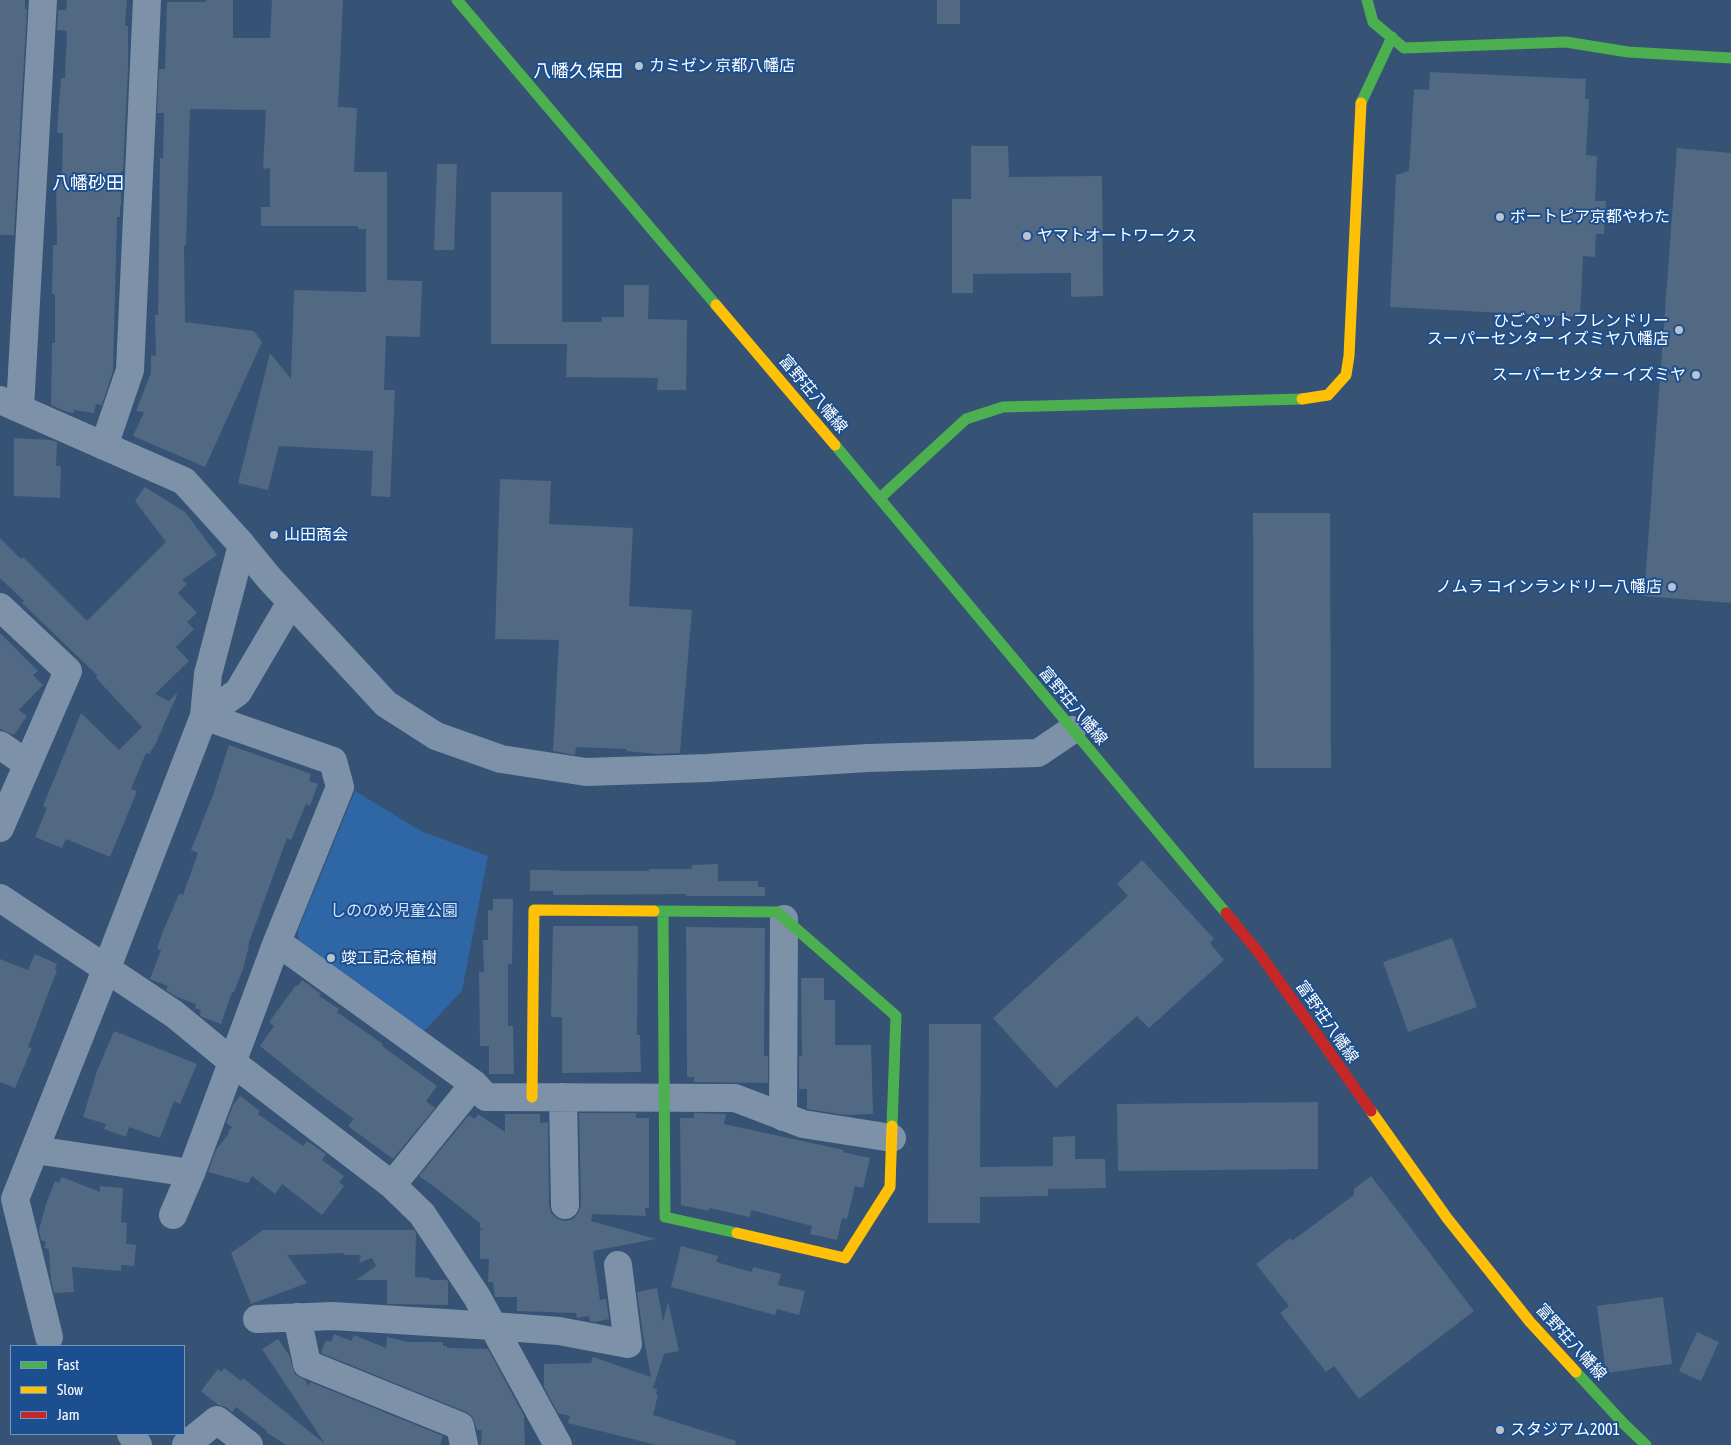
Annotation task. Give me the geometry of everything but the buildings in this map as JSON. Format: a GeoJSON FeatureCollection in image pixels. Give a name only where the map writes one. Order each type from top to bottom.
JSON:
{"type":"FeatureCollection","features":[{"type":"Feature","properties":{"kind":"street"},"geometry":{"type":"LineString","coordinates":[[43,0],[10,404],[184,481],[291,602],[386,704],[436,736],[501,759],[586,772],[708,768],[868,758],[1038,753],[1072,730]]}},
{"type":"Feature","properties":{"kind":"street"},"geometry":{"type":"LineString","coordinates":[[104,446],[130,370],[146,0]]}},
{"type":"Feature","properties":{"kind":"street","name":"富野荘八幡線"},"geometry":{"type":"LineString","coordinates":[[457,0],[880,498],[1259,953],[1447,1218],[1530,1322],[1624,1424],[1646,1445]]}},
{"type":"Feature","properties":{"kind":"street"},"geometry":{"type":"LineString","coordinates":[[1368,0],[1373,22],[1404,48],[1566,42],[1628,52],[1731,58]]}},
{"type":"Feature","properties":{"kind":"street"},"geometry":{"type":"LineString","coordinates":[[880,498],[966,419],[1003,407],[1306,399],[1328,395],[1346,374],[1349,356],[1361,102],[1392,37]]}},
{"type":"Feature","properties":{"kind":"street"},"geometry":{"type":"LineString","coordinates":[[49,1338],[15,1199],[204,716],[208,674],[242,545]]}},
{"type":"Feature","properties":{"kind":"street"},"geometry":{"type":"LineString","coordinates":[[204,716],[238,692],[291,602]]}},
{"type":"Feature","properties":{"kind":"street"},"geometry":{"type":"LineString","coordinates":[[0,606],[68,671],[0,828]]}},
{"type":"Feature","properties":{"kind":"street"},"geometry":{"type":"LineString","coordinates":[[173,1215],[191,1173],[277,942],[340,786],[333,761],[204,716]]}},
{"type":"Feature","properties":{"kind":"street"},"geometry":{"type":"LineString","coordinates":[[0,745],[27,764]]}},
{"type":"Feature","properties":{"kind":"street"},"geometry":{"type":"LineString","coordinates":[[0,898],[174,1014],[232,1062],[392,1185],[422,1214],[477,1297],[558,1445]]}},
{"type":"Feature","properties":{"kind":"street"},"geometry":{"type":"LineString","coordinates":[[532,1097],[534,910],[663,911],[777,912],[896,1016],[890,1187],[845,1258],[665,1217],[663,911]]}},
{"type":"Feature","properties":{"kind":"street"},"geometry":{"type":"LineString","coordinates":[[783,1117],[784,919]]}},
{"type":"Feature","properties":{"kind":"street"},"geometry":{"type":"LineString","coordinates":[[277,942],[474,1084],[486,1097],[735,1098],[803,1124],[892,1138]]}},
{"type":"Feature","properties":{"kind":"street"},"geometry":{"type":"LineString","coordinates":[[392,1185],[474,1084]]}},
{"type":"Feature","properties":{"kind":"street"},"geometry":{"type":"LineString","coordinates":[[563,1097],[565,1205]]}},
{"type":"Feature","properties":{"kind":"street"},"geometry":{"type":"LineString","coordinates":[[35,1150],[191,1173]]}},
{"type":"Feature","properties":{"kind":"street"},"geometry":{"type":"LineString","coordinates":[[257,1319],[333,1316],[494,1326],[559,1331],[628,1344],[618,1265]]}},
{"type":"Feature","properties":{"kind":"street"},"geometry":{"type":"LineString","coordinates":[[297,1317],[307,1364],[460,1426],[464,1445]]}},
{"type":"Feature","properties":{"kind":"street"},"geometry":{"type":"LineString","coordinates":[[186,1445],[217,1420],[249,1445]]}},
{"type":"Feature","properties":{"kind":"green space","name":"しののめ児童公園"},"geometry":{"type":"Polygon","coordinates":[[[355,791],[421,831],[488,856],[462,991],[422,1033],[299,945],[298,930],[355,791]]]}},
{"type":"Feature","properties":{"kind":"traffic: fast"},"geometry":{"type":"LineString","coordinates":[[457,0],[716,305]]}},
{"type":"Feature","properties":{"kind":"traffic: fast"},"geometry":{"type":"LineString","coordinates":[[1367,0],[1373,22],[1404,48],[1566,42],[1628,52],[1731,58]]}},
{"type":"Feature","properties":{"kind":"traffic: fast"},"geometry":{"type":"LineString","coordinates":[[1361,103],[1392,37]]}},
{"type":"Feature","properties":{"kind":"traffic: fast"},"geometry":{"type":"LineString","coordinates":[[880,498],[966,419],[1003,407],[1302,399]]}},
{"type":"Feature","properties":{"kind":"traffic: fast"},"geometry":{"type":"LineString","coordinates":[[835,445],[1226,913]]}},
{"type":"Feature","properties":{"kind":"traffic: fast"},"geometry":{"type":"LineString","coordinates":[[654,911],[777,912],[896,1016],[892,1126]]}},
{"type":"Feature","properties":{"kind":"traffic: fast"},"geometry":{"type":"LineString","coordinates":[[663,911],[665,1217],[737,1233]]}},
{"type":"Feature","properties":{"kind":"traffic: fast"},"geometry":{"type":"LineString","coordinates":[[1576,1372],[1646,1445]]}},
{"type":"Feature","properties":{"kind":"traffic: slow"},"geometry":{"type":"LineString","coordinates":[[1302,399],[1328,395],[1346,375],[1349,356],[1361,103]]}},
{"type":"Feature","properties":{"kind":"traffic: slow"},"geometry":{"type":"LineString","coordinates":[[716,305],[835,445]]}},
{"type":"Feature","properties":{"kind":"traffic: slow"},"geometry":{"type":"LineString","coordinates":[[532,1097],[534,910],[654,911]]}},
{"type":"Feature","properties":{"kind":"traffic: slow"},"geometry":{"type":"LineString","coordinates":[[1371,1111],[1447,1218],[1530,1322],[1576,1372]]}},
{"type":"Feature","properties":{"kind":"traffic: slow"},"geometry":{"type":"LineString","coordinates":[[737,1233],[845,1258],[890,1187],[892,1126]]}},
{"type":"Feature","properties":{"kind":"traffic: jam"},"geometry":{"type":"LineString","coordinates":[[1226,913],[1259,953],[1371,1111]]}},
{"type":"Feature","properties":{"kind":"place","name":"カミゼン 京都八幡店"},"geometry":{"type":"Point","coordinates":[639,66]}},
{"type":"Feature","properties":{"kind":"place","name":"ボートピア京都やわた"},"geometry":{"type":"Point","coordinates":[1500,217]}},
{"type":"Feature","properties":{"kind":"place","name":"ヤマトオートワークス"},"geometry":{"type":"Point","coordinates":[1027,236]}},
{"type":"Feature","properties":{"kind":"place","name":"ひごペットフレンドリー スーパーセンター イズミヤ八幡店"},"geometry":{"type":"Point","coordinates":[1679,330]}},
{"type":"Feature","properties":{"kind":"place","name":"スーパーセンター イズミヤ"},"geometry":{"type":"Point","coordinates":[1696,375]}},
{"type":"Feature","properties":{"kind":"place","name":"山田商会"},"geometry":{"type":"Point","coordinates":[274,535]}},
{"type":"Feature","properties":{"kind":"place","name":"ノムラ コインランドリー八幡店"},"geometry":{"type":"Point","coordinates":[1672,587]}},
{"type":"Feature","properties":{"kind":"place","name":"竣工記念植樹"},"geometry":{"type":"Point","coordinates":[331,958]}},
{"type":"Feature","properties":{"kind":"place","name":"スタジアム2001"},"geometry":{"type":"Point","coordinates":[1500,1430]}},
{"type":"Feature","properties":{"kind":"district","name":"八幡久保田"},"geometry":{"type":"Point","coordinates":[578,71]}},
{"type":"Feature","properties":{"kind":"district","name":"八幡砂田"},"geometry":{"type":"Point","coordinates":[88,183]}}]}
